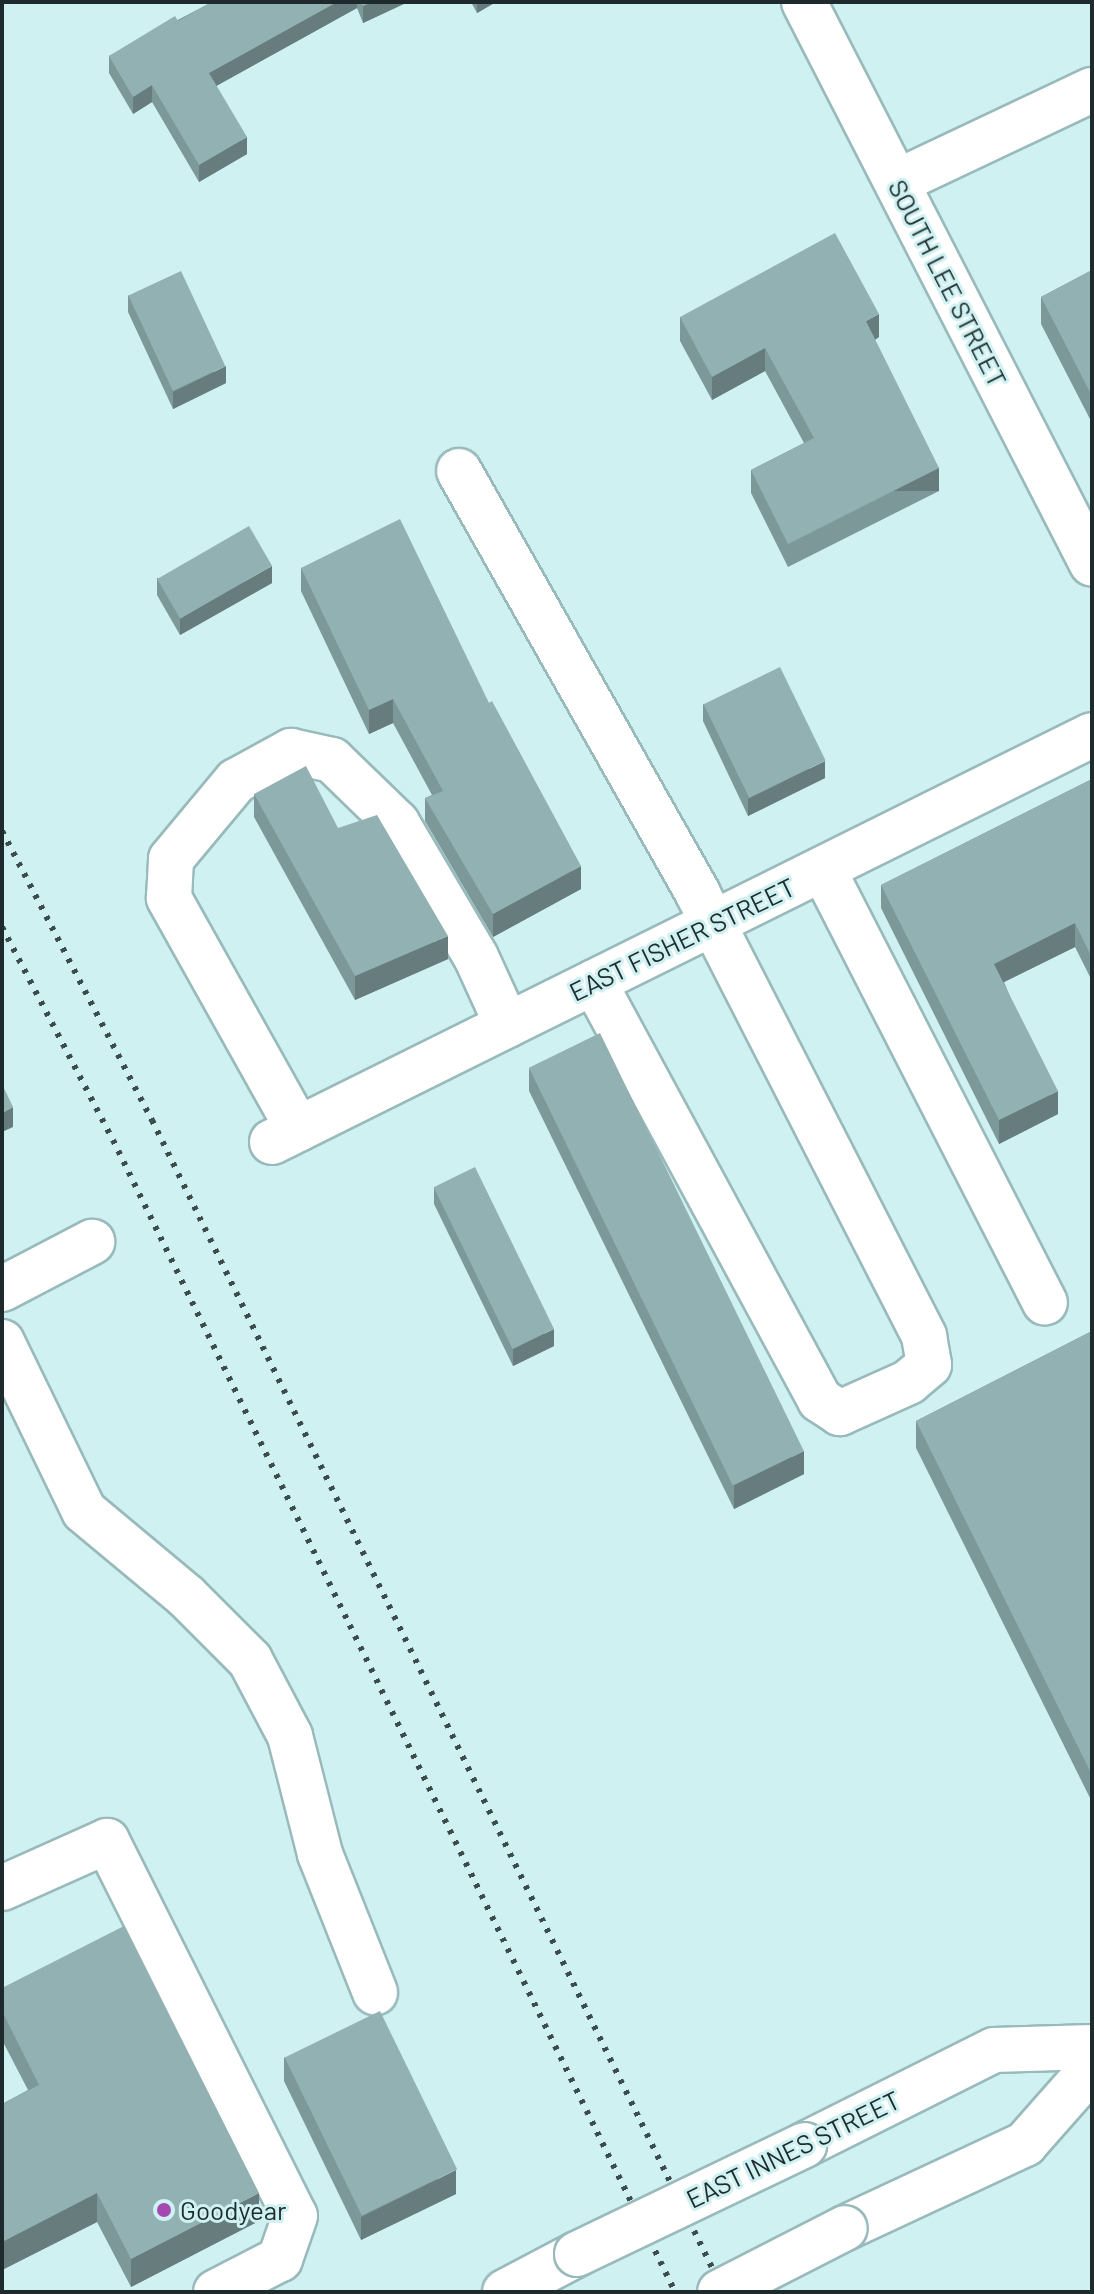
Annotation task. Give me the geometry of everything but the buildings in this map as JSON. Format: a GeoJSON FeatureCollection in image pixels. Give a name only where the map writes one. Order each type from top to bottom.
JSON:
{"type":"FeatureCollection","features":[{"type":"Feature","properties":{"kind":"street","name":"SOUTH LEE STREET"},"geometry":{"type":"LineString","coordinates":[[804,2],[1092,564]]}},
{"type":"Feature","properties":{"kind":"street"},"geometry":{"type":"LineString","coordinates":[[897,182],[1092,90]]}},
{"type":"Feature","properties":{"kind":"street"},"geometry":{"type":"LineString","coordinates":[[459,471],[714,923],[924,1336],[929,1365],[909,1382],[840,1413],[820,1400],[594,982]]}},
{"type":"Feature","properties":{"kind":"street","name":"EAST FISHER STREET"},"geometry":{"type":"LineString","coordinates":[[507,1025],[476,957],[397,823],[332,760],[291,751],[236,781],[171,859],[169,898],[285,1136],[1092,735]]}},
{"type":"Feature","properties":{"kind":"street"},"geometry":{"type":"LineString","coordinates":[[823,869],[1045,1302]]}},
{"type":"Feature","properties":{"kind":"street"},"geometry":{"type":"LineString","coordinates":[[2,1289],[92,1242]]}},
{"type":"Feature","properties":{"kind":"street"},"geometry":{"type":"LineString","coordinates":[[2,1342],[84,1511],[186,1596],[250,1660],[290,1736],[320,1854],[375,1992]]}},
{"type":"Feature","properties":{"kind":"street"},"geometry":{"type":"LineString","coordinates":[[2,1888],[107,1841],[295,2216],[280,2259],[216,2292]]}},
{"type":"Feature","properties":{"kind":"street","name":"EAST INNES STREET"},"geometry":{"type":"LineString","coordinates":[[505,2292],[994,2050],[1092,2047]]}},
{"type":"Feature","properties":{"kind":"street"},"geometry":{"type":"LineString","coordinates":[[720,2292],[845,2228],[1025,2144],[1092,2068]]}},
{"type":"Feature","properties":{"kind":"railway"},"geometry":{"type":"LineString","coordinates":[[2,831],[152,1120],[724,2292]]}},
{"type":"Feature","properties":{"kind":"railway"},"geometry":{"type":"LineString","coordinates":[[2,927],[113,1140],[675,2292]]}},
{"type":"Feature","properties":{"kind":"place","name":"Goodyear"},"geometry":{"type":"Point","coordinates":[164,2210]}}]}
